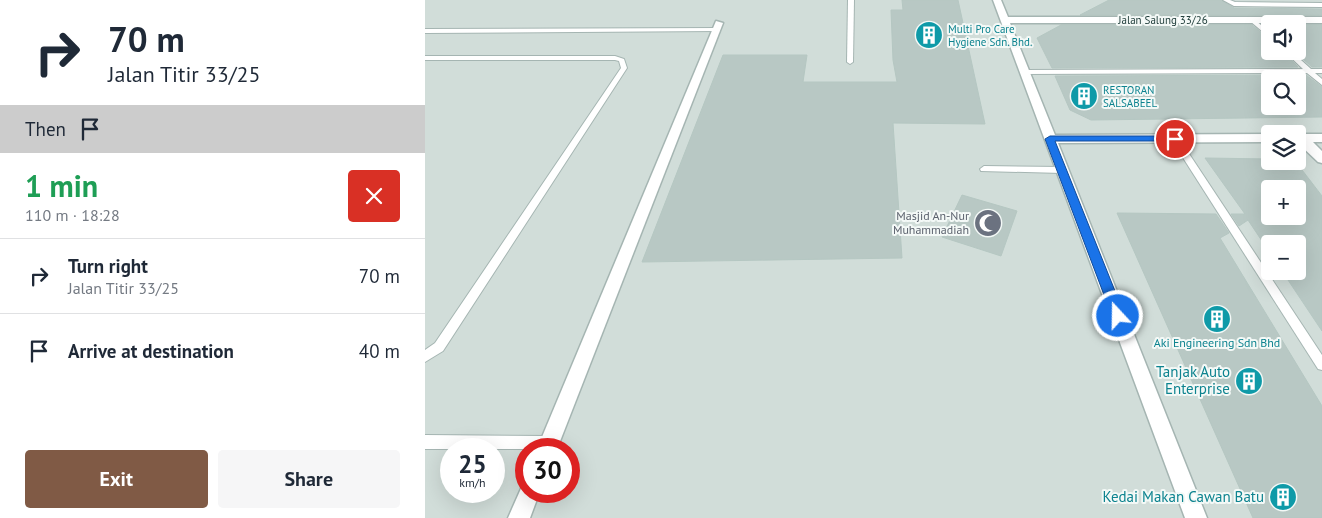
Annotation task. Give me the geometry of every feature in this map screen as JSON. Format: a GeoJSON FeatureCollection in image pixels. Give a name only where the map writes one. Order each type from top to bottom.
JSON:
{"type":"FeatureCollection","features":[{"type":"Feature","properties":{"kind":"street"},"geometry":{"type":"LineString","coordinates":[[997,0],[1196,518]]}},
{"type":"Feature","properties":{"kind":"street","name":"Jalan Salung 33/26"},"geometry":{"type":"LineString","coordinates":[[1004,20],[1322,20]]}},
{"type":"Feature","properties":{"kind":"street"},"geometry":{"type":"LineString","coordinates":[[551,438],[718,26]]}},
{"type":"Feature","properties":{"kind":"street"},"geometry":{"type":"LineString","coordinates":[[1050,139],[1261,138]]}},
{"type":"Feature","properties":{"kind":"street"},"geometry":{"type":"LineString","coordinates":[[1306,138],[1322,138]]}},
{"type":"Feature","properties":{"kind":"street"},"geometry":{"type":"LineString","coordinates":[[1306,144],[1322,159]]}},
{"type":"Feature","properties":{"kind":"street"},"geometry":{"type":"LineString","coordinates":[[519,518],[525,503]]}},
{"type":"Feature","properties":{"kind":"lane"},"geometry":{"type":"LineString","coordinates":[[850,62],[851,0]]}},
{"type":"Feature","properties":{"kind":"lane"},"geometry":{"type":"LineString","coordinates":[[1226,0],[1234,4],[1322,5]]}},
{"type":"Feature","properties":{"kind":"lane"},"geometry":{"type":"LineString","coordinates":[[1252,20],[1261,28]]}},
{"type":"Feature","properties":{"kind":"lane"},"geometry":{"type":"LineString","coordinates":[[425,32],[718,26]]}},
{"type":"Feature","properties":{"kind":"lane"},"geometry":{"type":"LineString","coordinates":[[425,58],[615,58],[622,60],[624,68],[439,346],[425,357]]}},
{"type":"Feature","properties":{"kind":"lane"},"geometry":{"type":"LineString","coordinates":[[1296,60],[1322,84]]}},
{"type":"Feature","properties":{"kind":"lane"},"geometry":{"type":"LineString","coordinates":[[1024,72],[1322,72]]}},
{"type":"Feature","properties":{"kind":"lane"},"geometry":{"type":"LineString","coordinates":[[1175,139],[1322,365]]}},
{"type":"Feature","properties":{"kind":"lane"},"geometry":{"type":"LineString","coordinates":[[984,169],[1062,170]]}},
{"type":"Feature","properties":{"kind":"lane"},"geometry":{"type":"LineString","coordinates":[[425,442],[515,445]]}},
{"type":"Feature","properties":{"kind":"shaded area"},"geometry":{"type":"Polygon","coordinates":[[[425,0],[1322,0],[1322,518],[425,518],[425,0]]]}},
{"type":"Feature","properties":{"kind":"building"},"geometry":{"type":"Polygon","coordinates":[[[902,0],[958,0],[985,124],[893,123],[902,258],[642,262],[723,55],[807,55],[803,82],[897,82],[893,60],[891,10],[903,10],[902,0]]]}},
{"type":"Feature","properties":{"kind":"building"},"geometry":{"type":"Polygon","coordinates":[[[1109,0],[1221,0],[1234,8],[1322,9],[1322,15],[1080,15],[1109,0]]]}},
{"type":"Feature","properties":{"kind":"building"},"geometry":{"type":"Polygon","coordinates":[[[1061,25],[1252,25],[1261,32],[1261,60],[1291,60],[1298,67],[1052,68],[1037,38],[1061,25]]]}},
{"type":"Feature","properties":{"kind":"building"},"geometry":{"type":"Polygon","coordinates":[[[1306,25],[1322,25],[1322,67],[1312,67],[1304,60],[1306,60],[1306,25]]]}},
{"type":"Feature","properties":{"kind":"building"},"geometry":{"type":"Polygon","coordinates":[[[1261,75],[1261,115],[1306,115],[1306,75],[1322,87],[1322,117],[1091,120],[1070,110],[1055,76],[1261,75]]]}},
{"type":"Feature","properties":{"kind":"building"},"geometry":{"type":"Polygon","coordinates":[[[1205,158],[1261,159],[1261,170],[1302,170],[1322,196],[1322,331],[1288,280],[1306,280],[1306,235],[1261,235],[1261,240],[1248,220],[1239,226],[1231,214],[1245,214],[1205,158]]]}},
{"type":"Feature","properties":{"kind":"building"},"geometry":{"type":"Polygon","coordinates":[[[962,195],[1017,211],[1001,256],[942,237],[962,195]]]}},
{"type":"Feature","properties":{"kind":"building"},"geometry":{"type":"Polygon","coordinates":[[[1117,213],[1216,214],[1229,233],[1220,238],[1322,406],[1322,518],[1253,518],[1117,213]]]}},
{"type":"Feature","properties":{"kind":"place","name":"Multi Pro Care Hygiene Sdn. Bhd."},"geometry":{"type":"Point","coordinates":[929,35]}},
{"type":"Feature","properties":{"kind":"place","name":"RESTORAN SALSABEEL"},"geometry":{"type":"Point","coordinates":[1084,96]}},
{"type":"Feature","properties":{"kind":"place","name":"Masjid An-Nur Muhammadiah"},"geometry":{"type":"Point","coordinates":[988,223]}},
{"type":"Feature","properties":{"kind":"place","name":"Aki Engineering Sdn Bhd"},"geometry":{"type":"Point","coordinates":[1217,319]}},
{"type":"Feature","properties":{"kind":"place","name":"Tanjak Auto Enterprise"},"geometry":{"type":"Point","coordinates":[1249,381]}},
{"type":"Feature","properties":{"kind":"place","name":"Kedai Makan Cawan Batu"},"geometry":{"type":"Point","coordinates":[1283,497]}},
{"type":"Feature","properties":{"kind":"route"},"geometry":{"type":"LineString","coordinates":[[1118,316],[1050,139],[1175,139]]}}]}
